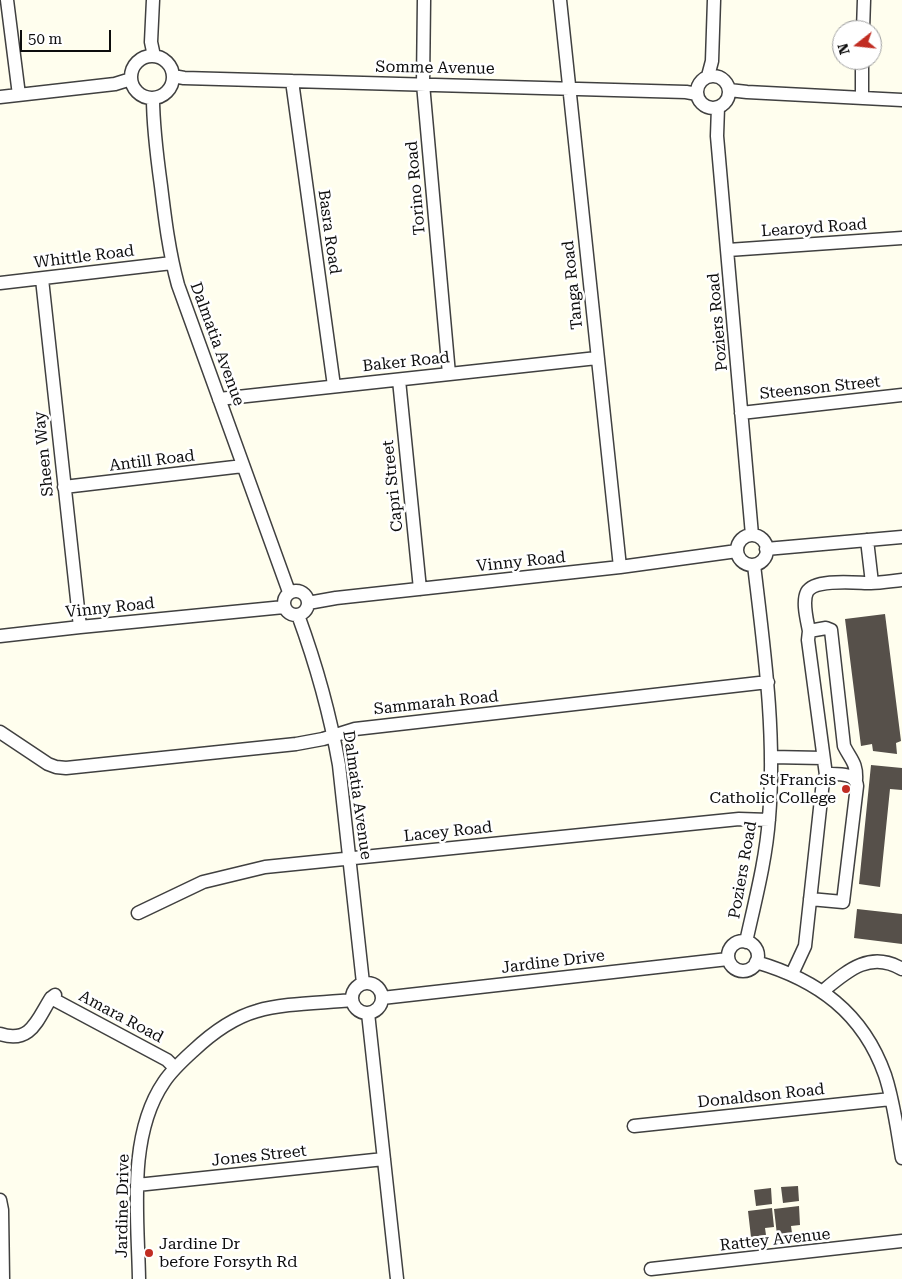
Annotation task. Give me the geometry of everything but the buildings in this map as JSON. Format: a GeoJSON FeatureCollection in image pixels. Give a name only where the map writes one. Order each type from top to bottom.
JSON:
{"type":"FeatureCollection","features":[{"type":"Feature","properties":{"kind":"street"},"geometry":{"type":"LineString","coordinates":[[7,0],[19,95]]}},
{"type":"Feature","properties":{"kind":"street"},"geometry":{"type":"LineString","coordinates":[[153,0],[151,35],[154,56]]}},
{"type":"Feature","properties":{"kind":"street","name":"Torino Road"},"geometry":{"type":"LineString","coordinates":[[424,0],[423,84],[449,374]]}},
{"type":"Feature","properties":{"kind":"street","name":"Tanga Road"},"geometry":{"type":"LineString","coordinates":[[560,0],[620,567]]}},
{"type":"Feature","properties":{"kind":"street"},"geometry":{"type":"LineString","coordinates":[[708,76],[724,80],[729,90],[727,100],[718,107],[712,108],[702,104],[697,94],[700,83],[708,76],[712,61],[714,0]]}},
{"type":"Feature","properties":{"kind":"street"},"geometry":{"type":"LineString","coordinates":[[863,20],[864,0]]}},
{"type":"Feature","properties":{"kind":"street"},"geometry":{"type":"LineString","coordinates":[[154,56],[164,60],[172,70],[173,81],[164,95],[153,98],[138,93],[131,79],[137,62],[154,56]]}},
{"type":"Feature","properties":{"kind":"street"},"geometry":{"type":"LineString","coordinates":[[862,70],[862,97]]}},
{"type":"Feature","properties":{"kind":"street","name":"Somme Avenue"},"geometry":{"type":"LineString","coordinates":[[173,76],[184,78],[570,88],[697,94]]}},
{"type":"Feature","properties":{"kind":"street"},"geometry":{"type":"LineString","coordinates":[[0,97],[115,84],[131,79]]}},
{"type":"Feature","properties":{"kind":"street","name":"Basra Road"},"geometry":{"type":"LineString","coordinates":[[292,81],[334,386]]}},
{"type":"Feature","properties":{"kind":"street"},"geometry":{"type":"LineString","coordinates":[[729,90],[902,100]]}},
{"type":"Feature","properties":{"kind":"street","name":"Dalmatia Avenue"},"geometry":{"type":"LineString","coordinates":[[153,98],[156,148],[172,263],[178,285],[289,592]]}},
{"type":"Feature","properties":{"kind":"street","name":"Poziers Road"},"geometry":{"type":"LineString","coordinates":[[718,107],[717,136],[752,535]]}},
{"type":"Feature","properties":{"kind":"street","name":"Learoyd Road"},"geometry":{"type":"LineString","coordinates":[[728,250],[902,238]]}},
{"type":"Feature","properties":{"kind":"street","name":"Whittle Road"},"geometry":{"type":"LineString","coordinates":[[0,283],[172,263]]}},
{"type":"Feature","properties":{"kind":"street","name":"Sheen Way"},"geometry":{"type":"LineString","coordinates":[[42,278],[80,627]]}},
{"type":"Feature","properties":{"kind":"street","name":"Baker Road"},"geometry":{"type":"LineString","coordinates":[[219,399],[597,358]]}},
{"type":"Feature","properties":{"kind":"street","name":"Capri Street"},"geometry":{"type":"LineString","coordinates":[[399,380],[420,589]]}},
{"type":"Feature","properties":{"kind":"street","name":"Steenson Street"},"geometry":{"type":"LineString","coordinates":[[741,413],[902,395]]}},
{"type":"Feature","properties":{"kind":"street","name":"Antill Road"},"geometry":{"type":"LineString","coordinates":[[64,487],[243,466]]}},
{"type":"Feature","properties":{"kind":"street"},"geometry":{"type":"LineString","coordinates":[[752,535],[763,541],[766,549],[764,557],[754,565],[744,563],[737,551],[742,538],[752,535]]}},
{"type":"Feature","properties":{"kind":"street"},"geometry":{"type":"LineString","coordinates":[[766,549],[902,536]]}},
{"type":"Feature","properties":{"kind":"street"},"geometry":{"type":"LineString","coordinates":[[867,540],[872,583]]}},
{"type":"Feature","properties":{"kind":"street","name":"Vinny Road"},"geometry":{"type":"LineString","coordinates":[[308,603],[720,555],[737,551]]}},
{"type":"Feature","properties":{"kind":"street","name":"Poziers Road"},"geometry":{"type":"LineString","coordinates":[[746,942],[761,873],[769,820],[771,758],[768,682],[754,565]]}},
{"type":"Feature","properties":{"kind":"street"},"geometry":{"type":"LineString","coordinates":[[792,974],[805,946],[823,781],[826,775],[808,640],[806,594],[810,588],[844,581],[872,583],[902,580]]}},
{"type":"Feature","properties":{"kind":"street"},"geometry":{"type":"LineString","coordinates":[[289,592],[302,592],[307,598],[308,603],[305,611],[298,615],[290,614],[284,607],[284,599],[289,592]]}},
{"type":"Feature","properties":{"kind":"street","name":"Vinny Road"},"geometry":{"type":"LineString","coordinates":[[0,636],[284,607]]}},
{"type":"Feature","properties":{"kind":"street","name":"Dalmatia Avenue"},"geometry":{"type":"LineString","coordinates":[[298,615],[316,668],[334,735],[363,982]]}},
{"type":"Feature","properties":{"kind":"street"},"geometry":{"type":"LineString","coordinates":[[809,631],[826,628],[831,630],[844,746],[857,768],[843,902],[810,899]]}},
{"type":"Feature","properties":{"kind":"street","name":"Sammarah Road"},"geometry":{"type":"LineString","coordinates":[[0,732],[48,764],[66,768],[296,744],[361,728],[768,682]]}},
{"type":"Feature","properties":{"kind":"street"},"geometry":{"type":"LineString","coordinates":[[771,758],[823,758]]}},
{"type":"Feature","properties":{"kind":"street"},"geometry":{"type":"LineString","coordinates":[[826,775],[852,776],[856,780]]}},
{"type":"Feature","properties":{"kind":"street","name":"Lacey Road"},"geometry":{"type":"LineString","coordinates":[[138,913],[203,882],[265,867],[739,819],[769,820]]}},
{"type":"Feature","properties":{"kind":"street"},"geometry":{"type":"LineString","coordinates":[[736,942],[746,942],[756,949],[756,962],[750,969],[741,971],[733,967],[728,959],[732,945],[736,942]]}},
{"type":"Feature","properties":{"kind":"street","name":"Jardine Drive"},"geometry":{"type":"LineString","coordinates":[[382,998],[728,959]]}},
{"type":"Feature","properties":{"kind":"street"},"geometry":{"type":"LineString","coordinates":[[756,962],[792,974],[823,991],[850,1014],[865,1034],[885,1076],[902,1158]]}},
{"type":"Feature","properties":{"kind":"street"},"geometry":{"type":"LineString","coordinates":[[823,991],[850,970],[867,962],[890,964],[902,969]]}},
{"type":"Feature","properties":{"kind":"street"},"geometry":{"type":"LineString","coordinates":[[363,982],[379,987],[382,998],[378,1008],[368,1013],[357,1010],[352,1000],[354,989],[363,982]]}},
{"type":"Feature","properties":{"kind":"street","name":"Amara Road"},"geometry":{"type":"LineString","coordinates":[[0,1034],[16,1037],[23,1036],[31,1030],[53,996],[167,1060],[175,1068]]}},
{"type":"Feature","properties":{"kind":"street","name":"Jardine Drive"},"geometry":{"type":"LineString","coordinates":[[139,1279],[137,1185],[141,1140],[146,1122],[164,1082],[175,1068],[217,1031],[231,1022],[256,1011],[352,1000]]}},
{"type":"Feature","properties":{"kind":"street"},"geometry":{"type":"LineString","coordinates":[[368,1013],[397,1279]]}},
{"type":"Feature","properties":{"kind":"street","name":"Donaldson Road"},"geometry":{"type":"LineString","coordinates":[[634,1126],[891,1099]]}},
{"type":"Feature","properties":{"kind":"street","name":"Jones Street"},"geometry":{"type":"LineString","coordinates":[[137,1185],[384,1159]]}},
{"type":"Feature","properties":{"kind":"street"},"geometry":{"type":"LineString","coordinates":[[0,1200],[2,1210],[3,1279]]}},
{"type":"Feature","properties":{"kind":"street","name":"Rattey Avenue"},"geometry":{"type":"LineString","coordinates":[[651,1269],[902,1241]]}},
{"type":"Feature","properties":{"kind":"place","name":"St Francis Catholic College"},"geometry":{"type":"Point","coordinates":[846,789]}},
{"type":"Feature","properties":{"kind":"place","name":"Jardine Dr before Forsyth Rd"},"geometry":{"type":"Point","coordinates":[149,1253]}}]}
